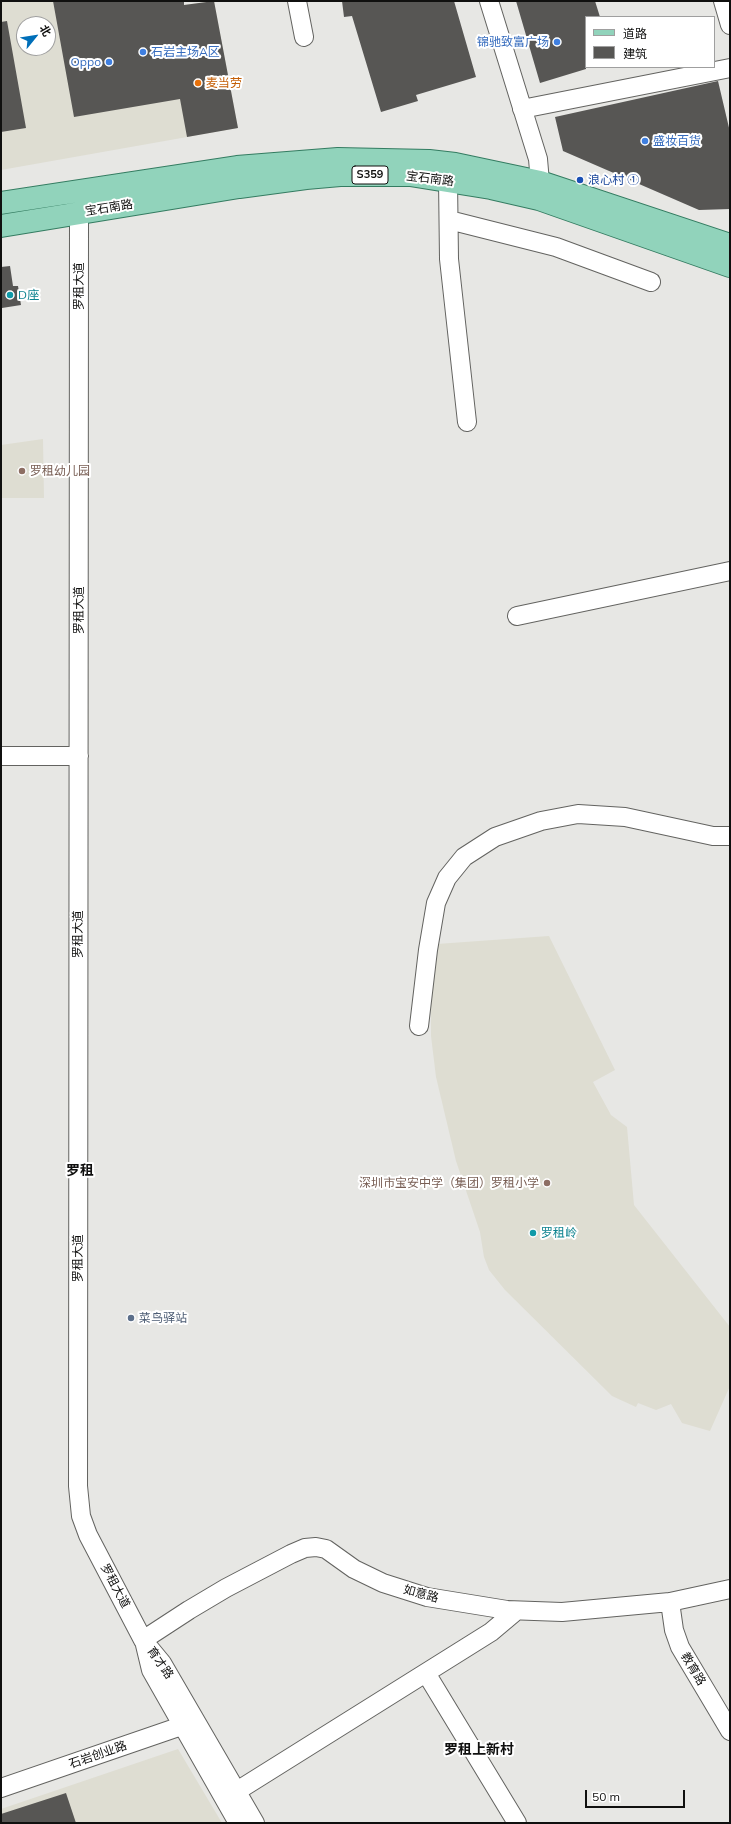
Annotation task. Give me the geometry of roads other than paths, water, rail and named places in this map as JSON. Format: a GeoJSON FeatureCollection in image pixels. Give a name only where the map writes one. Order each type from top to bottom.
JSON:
{"type":"FeatureCollection","features":[{"type":"Feature","properties":{"kind":"main road","name":"宝石南路"},"geometry":{"type":"LineString","coordinates":[[1,203],[237,167],[338,159],[429,161],[477,168],[540,182],[730,245]]}},
{"type":"Feature","properties":{"kind":"main road","name":"宝石南路"},"geometry":{"type":"LineString","coordinates":[[1,226],[239,187],[340,175],[410,175],[448,180],[520,194],[549,202],[730,266]]}},
{"type":"Feature","properties":{"kind":"street"},"geometry":{"type":"LineString","coordinates":[[297,1],[304,37]]}},
{"type":"Feature","properties":{"kind":"street"},"geometry":{"type":"LineString","coordinates":[[489,1],[538,159],[540,182]]}},
{"type":"Feature","properties":{"kind":"street"},"geometry":{"type":"LineString","coordinates":[[723,1],[730,25]]}},
{"type":"Feature","properties":{"kind":"street"},"geometry":{"type":"LineString","coordinates":[[522,109],[730,68]]}},
{"type":"Feature","properties":{"kind":"street"},"geometry":{"type":"LineString","coordinates":[[448,180],[449,259],[467,422]]}},
{"type":"Feature","properties":{"kind":"street","name":"罗租大道"},"geometry":{"type":"LineString","coordinates":[[80,213],[78,1486],[81,1516],[88,1534],[143,1640]]}},
{"type":"Feature","properties":{"kind":"street"},"geometry":{"type":"LineString","coordinates":[[449,220],[556,247],[651,282]]}},
{"type":"Feature","properties":{"kind":"street"},"geometry":{"type":"LineString","coordinates":[[518,616],[730,571]]}},
{"type":"Feature","properties":{"kind":"street"},"geometry":{"type":"LineString","coordinates":[[1,756],[79,756]]}},
{"type":"Feature","properties":{"kind":"street"},"geometry":{"type":"LineString","coordinates":[[419,1026],[428,950],[436,903],[447,878],[464,857],[495,837],[541,820],[578,814],[625,817],[713,836],[730,836]]}},
{"type":"Feature","properties":{"kind":"street","name":"如意路"},"geometry":{"type":"LineString","coordinates":[[143,1640],[226,1588],[291,1554],[305,1548],[316,1547],[326,1549],[354,1569],[383,1583],[404,1590],[427,1597],[516,1611],[562,1612],[670,1602],[730,1590]]}},
{"type":"Feature","properties":{"kind":"street","name":"教育路"},"geometry":{"type":"LineString","coordinates":[[670,1602],[674,1630],[680,1647],[730,1731]]}},
{"type":"Feature","properties":{"kind":"street"},"geometry":{"type":"LineString","coordinates":[[237,1791],[491,1632],[516,1611]]}},
{"type":"Feature","properties":{"kind":"street","name":"育才路"},"geometry":{"type":"LineString","coordinates":[[143,1640],[151,1670],[237,1791],[255,1823]]}},
{"type":"Feature","properties":{"kind":"street"},"geometry":{"type":"LineString","coordinates":[[426,1673],[517,1823]]}},
{"type":"Feature","properties":{"kind":"street","name":"育才路"},"geometry":{"type":"LineString","coordinates":[[189,1724],[238,1823]]}},
{"type":"Feature","properties":{"kind":"street","name":"石岩创业路"},"geometry":{"type":"LineString","coordinates":[[1,1788],[189,1724]]}},
{"type":"Feature","properties":{"kind":"place","name":"锦驰致富广场"},"geometry":{"type":"Point","coordinates":[557,42]}},
{"type":"Feature","properties":{"kind":"place","name":"石岩主场A区"},"geometry":{"type":"Point","coordinates":[143,52]}},
{"type":"Feature","properties":{"kind":"place","name":"Oppo"},"geometry":{"type":"Point","coordinates":[109,62]}},
{"type":"Feature","properties":{"kind":"place","name":"麦当劳"},"geometry":{"type":"Point","coordinates":[198,83]}},
{"type":"Feature","properties":{"kind":"place","name":"盛妆百货"},"geometry":{"type":"Point","coordinates":[645,141]}},
{"type":"Feature","properties":{"kind":"place","name":"浪心村 ①"},"geometry":{"type":"Point","coordinates":[580,180]}},
{"type":"Feature","properties":{"kind":"place","name":"D座"},"geometry":{"type":"Point","coordinates":[10,295]}},
{"type":"Feature","properties":{"kind":"place","name":"罗租幼儿园"},"geometry":{"type":"Point","coordinates":[22,471]}},
{"type":"Feature","properties":{"kind":"place","name":"深圳市宝安中学（集团）罗租小学"},"geometry":{"type":"Point","coordinates":[547,1183]}},
{"type":"Feature","properties":{"kind":"place","name":"罗租岭"},"geometry":{"type":"Point","coordinates":[533,1233]}},
{"type":"Feature","properties":{"kind":"place","name":"菜鸟驿站"},"geometry":{"type":"Point","coordinates":[131,1318]}},
{"type":"Feature","properties":{"kind":"district","name":"罗租"},"geometry":{"type":"Point","coordinates":[80,1171]}},
{"type":"Feature","properties":{"kind":"district","name":"罗租上新村"},"geometry":{"type":"Point","coordinates":[479,1750]}}]}
